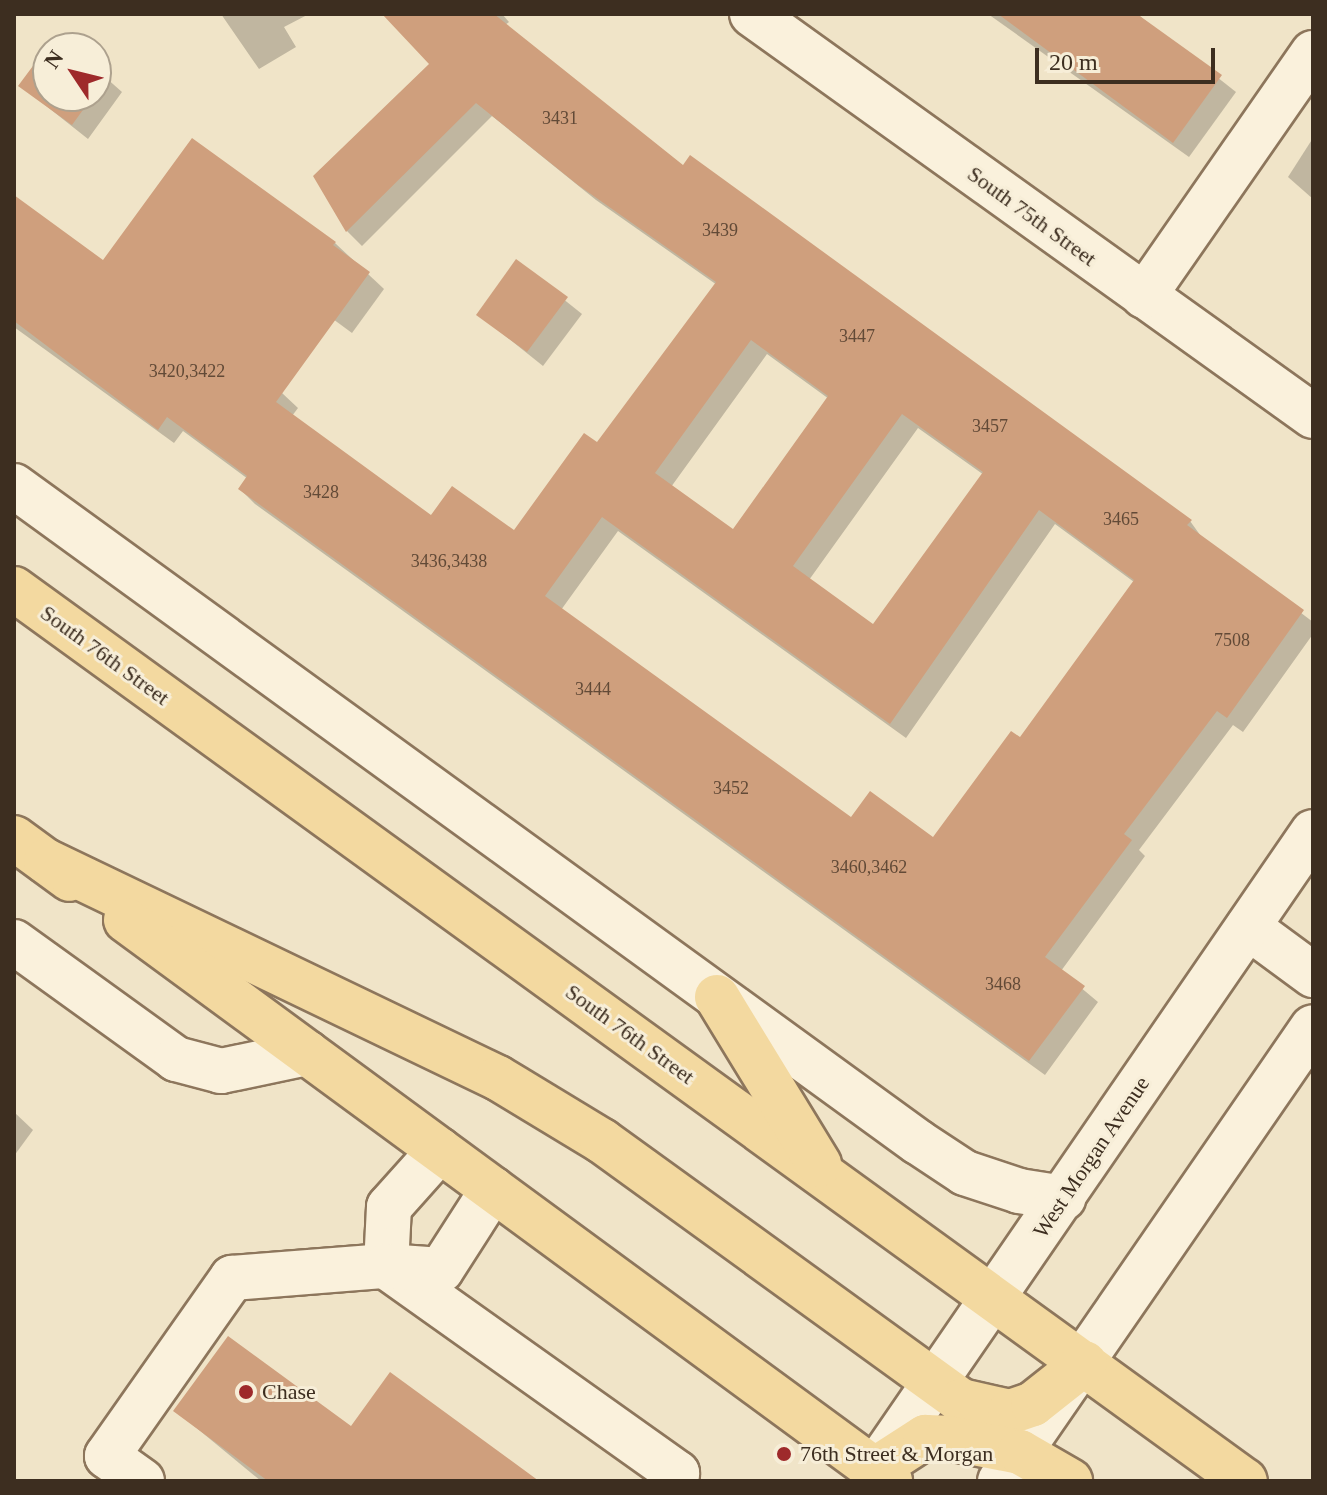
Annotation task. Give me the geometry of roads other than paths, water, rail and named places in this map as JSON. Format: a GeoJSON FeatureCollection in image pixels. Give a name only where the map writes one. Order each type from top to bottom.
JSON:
{"type":"FeatureCollection","features":[{"type":"Feature","properties":{"kind":"main road","name":"South 76th Street"},"geometry":{"type":"LineString","coordinates":[[14,589],[1245,1481]]}},
{"type":"Feature","properties":{"kind":"main road"},"geometry":{"type":"LineString","coordinates":[[30,849],[493,1189],[877,1477],[902,1447],[925,1437],[993,1443],[1010,1467],[1070,1481]]}},
{"type":"Feature","properties":{"kind":"main road"},"geometry":{"type":"LineString","coordinates":[[30,849],[498,1078],[602,1141],[961,1401],[1010,1412],[1056,1389],[1085,1363]]}},
{"type":"Feature","properties":{"kind":"main road"},"geometry":{"type":"LineString","coordinates":[[717,997],[826,1176]]}},
{"type":"Feature","properties":{"kind":"street","name":"South 75th Street"},"geometry":{"type":"LineString","coordinates":[[752,14],[1313,416]]}},
{"type":"Feature","properties":{"kind":"street"},"geometry":{"type":"LineString","coordinates":[[1144,296],[1313,53]]}},
{"type":"Feature","properties":{"kind":"street"},"geometry":{"type":"LineString","coordinates":[[14,486],[717,997],[965,1173],[1019,1191],[1063,1198]]}},
{"type":"Feature","properties":{"kind":"street","name":"West Morgan Avenue"},"geometry":{"type":"LineString","coordinates":[[877,1477],[935,1384],[1313,832]]}},
{"type":"Feature","properties":{"kind":"street"},"geometry":{"type":"LineString","coordinates":[[1248,927],[1313,975]]}},
{"type":"Feature","properties":{"kind":"street"},"geometry":{"type":"LineString","coordinates":[[14,942],[176,1059],[221,1071],[307,1053]]}},
{"type":"Feature","properties":{"kind":"street"},"geometry":{"type":"LineString","coordinates":[[1010,1467],[1085,1363],[1313,1027]]}},
{"type":"Feature","properties":{"kind":"street"},"geometry":{"type":"LineString","coordinates":[[386,1266],[389,1207],[440,1150]]}},
{"type":"Feature","properties":{"kind":"street"},"geometry":{"type":"LineString","coordinates":[[142,1481],[107,1456],[232,1278],[386,1266],[441,1270],[493,1189]]}},
{"type":"Feature","properties":{"kind":"street"},"geometry":{"type":"LineString","coordinates":[[386,1266],[677,1473],[671,1481]]}},
{"type":"Feature","properties":{"kind":"place","name":"Chase"},"geometry":{"type":"Point","coordinates":[246,1392]}},
{"type":"Feature","properties":{"kind":"place","name":"76th Street & Morgan"},"geometry":{"type":"Point","coordinates":[784,1454]}}]}
